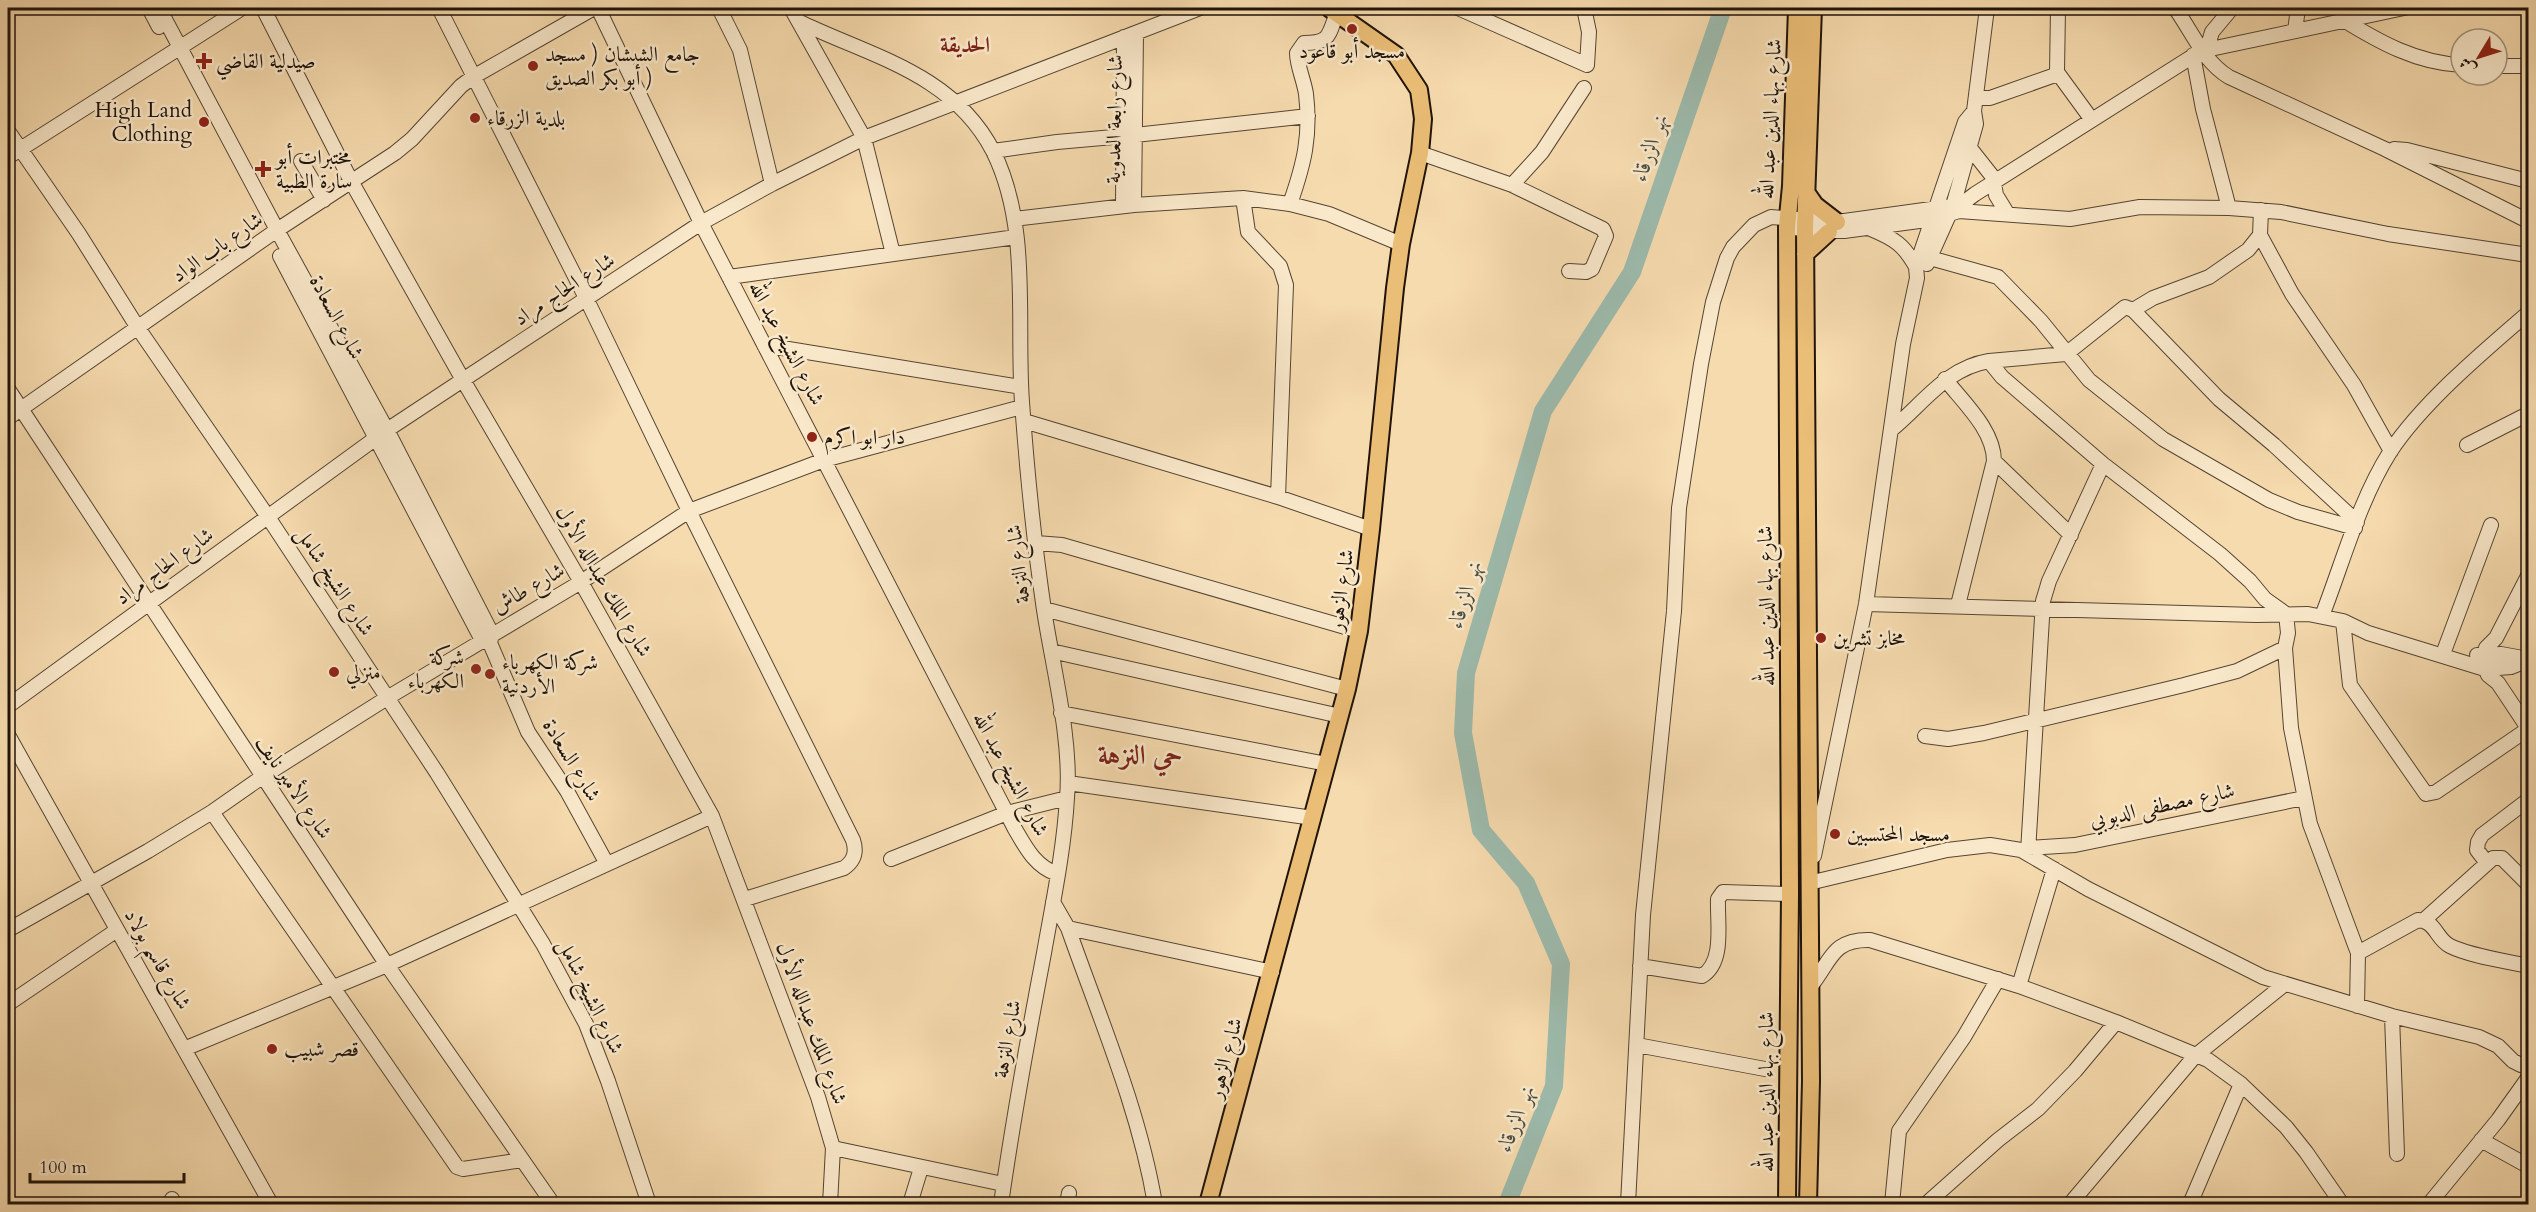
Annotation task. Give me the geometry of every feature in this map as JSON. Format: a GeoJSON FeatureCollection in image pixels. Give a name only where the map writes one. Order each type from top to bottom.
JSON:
{"type":"FeatureCollection","features":[{"type":"Feature","properties":{"kind":"main road","name":"شارع بهاء الدين عبد الله"},"geometry":{"type":"LineString","coordinates":[[1787,1204],[1790,894],[1787,222],[1797,8]]}},
{"type":"Feature","properties":{"kind":"main road","name":"شارع بهاء الدين عبد الله"},"geometry":{"type":"LineString","coordinates":[[1808,1204],[1810,987],[1805,254],[1813,8]]}},
{"type":"Feature","properties":{"kind":"main road","name":"شارع الزهور"},"geometry":{"type":"LineString","coordinates":[[1208,1204],[1340,716],[1359,631],[1401,244],[1420,153],[1423,105],[1416,84],[1396,55],[1340,12]]}},
{"type":"Feature","properties":{"kind":"main road"},"geometry":{"type":"LineString","coordinates":[[1805,254],[1833,227],[1806,192]]}},
{"type":"Feature","properties":{"kind":"main road"},"geometry":{"type":"LineString","coordinates":[[1788,1151],[1809,1154]]}},
{"type":"Feature","properties":{"kind":"street","name":"شارع السعادة"},"geometry":{"type":"LineString","coordinates":[[149,8],[175,49],[382,434],[488,639],[528,732],[567,791],[607,864]]}},
{"type":"Feature","properties":{"kind":"street","name":"شارع السعادة"},"geometry":{"type":"LineString","coordinates":[[159,8],[175,49]]}},
{"type":"Feature","properties":{"kind":"street"},"geometry":{"type":"LineString","coordinates":[[14,153],[242,8]]}},
{"type":"Feature","properties":{"kind":"street","name":"شارع الملك عبدالله الأول"},"geometry":{"type":"LineString","coordinates":[[263,8],[351,182],[581,582],[712,816],[818,1097],[833,1148],[830,1204]]}},
{"type":"Feature","properties":{"kind":"street"},"geometry":{"type":"LineString","coordinates":[[439,8],[587,300],[689,512],[855,845],[853,858],[844,868],[745,899]]}},
{"type":"Feature","properties":{"kind":"street","name":"شارع باب الواد"},"geometry":{"type":"LineString","coordinates":[[8,418],[273,233],[412,140],[461,86],[473,77],[596,8]]}},
{"type":"Feature","properties":{"kind":"street","name":"شارع الشيخ عبد الله"},"geometry":{"type":"LineString","coordinates":[[596,8],[701,224],[1007,813],[1034,860],[1045,869],[1057,874]]}},
{"type":"Feature","properties":{"kind":"street"},"geometry":{"type":"LineString","coordinates":[[719,8],[741,50],[772,184]]}},
{"type":"Feature","properties":{"kind":"street"},"geometry":{"type":"LineString","coordinates":[[792,8],[864,138],[893,254]]}},
{"type":"Feature","properties":{"kind":"street","name":"شارع الحاج مراد"},"geometry":{"type":"LineString","coordinates":[[8,706],[382,434],[701,224],[772,184],[864,138],[1200,8]]}},
{"type":"Feature","properties":{"kind":"street"},"geometry":{"type":"LineString","coordinates":[[1458,8],[1587,64],[1589,32],[1584,8]]}},
{"type":"Feature","properties":{"kind":"street"},"geometry":{"type":"LineString","coordinates":[[1956,211],[1977,124],[1975,105],[1987,8]]}},
{"type":"Feature","properties":{"kind":"street"},"geometry":{"type":"LineString","coordinates":[[2058,8],[2058,74],[2092,120]]}},
{"type":"Feature","properties":{"kind":"street"},"geometry":{"type":"LineString","coordinates":[[2175,8],[2200,52],[2229,77],[2385,149],[2529,221]]}},
{"type":"Feature","properties":{"kind":"street"},"geometry":{"type":"LineString","coordinates":[[2229,208],[2203,109],[2200,52],[2209,36],[2232,8]]}},
{"type":"Feature","properties":{"kind":"street"},"geometry":{"type":"LineString","coordinates":[[2295,31],[2298,8]]}},
{"type":"Feature","properties":{"kind":"street"},"geometry":{"type":"LineString","coordinates":[[1917,272],[1925,270],[1956,211],[1969,197],[2200,52],[2404,8]]}},
{"type":"Feature","properties":{"kind":"street"},"geometry":{"type":"LineString","coordinates":[[1290,204],[1305,160],[1309,135],[1297,53],[1304,43],[1321,42],[1328,37],[1340,12]]}},
{"type":"Feature","properties":{"kind":"street"},"geometry":{"type":"LineString","coordinates":[[2342,20],[2393,48],[2436,63],[2449,64]]}},
{"type":"Feature","properties":{"kind":"street"},"geometry":{"type":"LineString","coordinates":[[2222,21],[2229,37],[2229,45]]}},
{"type":"Feature","properties":{"kind":"street","name":"شارع النزهة"},"geometry":{"type":"LineString","coordinates":[[802,24],[894,61],[935,87],[956,104],[976,126],[993,151],[1014,219],[1023,414],[1044,609],[1061,713],[1068,798],[1053,902],[1000,1204]]}},
{"type":"Feature","properties":{"kind":"street","name":"شارع رابعة العدوية"},"geometry":{"type":"LineString","coordinates":[[1128,206],[1130,35]]}},
{"type":"Feature","properties":{"kind":"street"},"geometry":{"type":"LineString","coordinates":[[2509,66],[2529,66]]}},
{"type":"Feature","properties":{"kind":"street"},"geometry":{"type":"LineString","coordinates":[[2058,74],[1975,105],[1965,122],[1935,213],[1917,272],[1903,344],[1866,604],[1809,880],[1947,850],[1990,845],[2028,850],[2054,870],[2216,955],[2285,984],[2392,1016],[2479,1037],[2498,1046],[2513,1061],[2521,1065],[2529,1065]]}},
{"type":"Feature","properties":{"kind":"street"},"geometry":{"type":"LineString","coordinates":[[1512,185],[1542,152],[1584,88]]}},
{"type":"Feature","properties":{"kind":"street"},"geometry":{"type":"LineString","coordinates":[[993,151],[1057,142],[1308,116]]}},
{"type":"Feature","properties":{"kind":"street","name":"شارع الشيخ شامل"},"geometry":{"type":"LineString","coordinates":[[8,131],[14,153],[79,234],[138,328],[268,517],[387,698],[548,953],[586,1024],[608,1081],[649,1204]]}},
{"type":"Feature","properties":{"kind":"street"},"geometry":{"type":"LineString","coordinates":[[1970,148],[1995,182],[1996,195],[2007,213]]}},
{"type":"Feature","properties":{"kind":"street"},"geometry":{"type":"LineString","coordinates":[[2385,149],[2407,150],[2529,181]]}},
{"type":"Feature","properties":{"kind":"street"},"geometry":{"type":"LineString","coordinates":[[1420,153],[1512,185],[1605,232],[1606,236],[1592,269],[1586,272],[1569,271]]}},
{"type":"Feature","properties":{"kind":"street"},"geometry":{"type":"LineString","coordinates":[[301,162],[324,200]]}},
{"type":"Feature","properties":{"kind":"street"},"geometry":{"type":"LineString","coordinates":[[1243,198],[1248,232],[1280,266],[1286,285],[1278,497]]}},
{"type":"Feature","properties":{"kind":"street"},"geometry":{"type":"LineString","coordinates":[[1014,219],[1128,206],[1243,198],[1290,204],[1329,214],[1401,244]]}},
{"type":"Feature","properties":{"kind":"street"},"geometry":{"type":"LineString","coordinates":[[1833,227],[1956,211],[2070,219],[2140,207],[2229,208],[2281,212],[2388,234],[2529,255]]}},
{"type":"Feature","properties":{"kind":"street"},"geometry":{"type":"LineString","coordinates":[[2261,210],[2260,235],[2292,294],[2354,385],[2391,451]]}},
{"type":"Feature","properties":{"kind":"street"},"geometry":{"type":"LineString","coordinates":[[1628,1204],[1647,861],[1674,610],[1679,508],[1713,302],[1727,258],[1738,240],[1754,225],[1771,216],[1787,222],[1806,225],[1869,228],[1935,213]]}},
{"type":"Feature","properties":{"kind":"street"},"geometry":{"type":"LineString","coordinates":[[1869,228],[1898,242],[1906,250],[1917,272]]}},
{"type":"Feature","properties":{"kind":"street"},"geometry":{"type":"LineString","coordinates":[[2133,310],[2153,298],[2209,277],[2248,249],[2260,235]]}},
{"type":"Feature","properties":{"kind":"street"},"geometry":{"type":"LineString","coordinates":[[729,277],[1016,237]]}},
{"type":"Feature","properties":{"kind":"street"},"geometry":{"type":"LineString","coordinates":[[1930,258],[1998,277],[2041,321],[2066,354],[2097,387],[2163,439],[2269,500],[2298,512],[2356,525]]}},
{"type":"Feature","properties":{"kind":"street"},"geometry":{"type":"LineString","coordinates":[[1891,430],[1945,379],[1964,368],[1989,361],[2066,354],[2125,307],[2133,310],[2219,399],[2274,445],[2356,525]]}},
{"type":"Feature","properties":{"kind":"street"},"geometry":{"type":"LineString","coordinates":[[2322,616],[2356,525],[2391,451],[2408,429],[2453,381],[2529,313]]}},
{"type":"Feature","properties":{"kind":"street"},"geometry":{"type":"LineString","coordinates":[[764,345],[1021,387]]}},
{"type":"Feature","properties":{"kind":"street"},"geometry":{"type":"LineString","coordinates":[[1989,361],[2002,377],[2103,464],[2220,555],[2250,581],[2265,599],[2286,614],[2288,633],[2285,648],[2291,728],[2310,824],[2328,879],[2334,887],[2358,953],[2357,1006]]}},
{"type":"Feature","properties":{"kind":"street"},"geometry":{"type":"LineString","coordinates":[[1945,379],[1988,436],[1994,461],[1958,605]]}},
{"type":"Feature","properties":{"kind":"street","name":"شارع الأمير نايف"},"geometry":{"type":"LineString","coordinates":[[8,389],[19,410],[387,965],[553,1204]]}},
{"type":"Feature","properties":{"kind":"street"},"geometry":{"type":"LineString","coordinates":[[1023,414],[1371,529]]}},
{"type":"Feature","properties":{"kind":"street","name":"شارع طاش"},"geometry":{"type":"LineString","coordinates":[[8,930],[212,812],[262,777],[387,698],[581,582],[689,512],[824,460],[1023,414]]}},
{"type":"Feature","properties":{"kind":"street"},"geometry":{"type":"LineString","coordinates":[[2467,445],[2529,414]]}},
{"type":"Feature","properties":{"kind":"street"},"geometry":{"type":"LineString","coordinates":[[1994,461],[2071,535]]}},
{"type":"Feature","properties":{"kind":"street"},"geometry":{"type":"LineString","coordinates":[[2028,850],[2042,608],[2049,581],[2103,464]]}},
{"type":"Feature","properties":{"kind":"street"},"geometry":{"type":"LineString","coordinates":[[2443,654],[2491,525]]}},
{"type":"Feature","properties":{"kind":"street"},"geometry":{"type":"LineString","coordinates":[[1036,543],[1062,544],[1359,631]]}},
{"type":"Feature","properties":{"kind":"street"},"geometry":{"type":"LineString","coordinates":[[2529,576],[2496,638],[2486,648],[2484,662],[2488,675],[2499,676],[2529,659]]}},
{"type":"Feature","properties":{"kind":"street"},"geometry":{"type":"LineString","coordinates":[[1866,604],[2322,616],[2343,621],[2368,633],[2459,659],[2484,662],[2501,654],[2529,659]]}},
{"type":"Feature","properties":{"kind":"street"},"geometry":{"type":"LineString","coordinates":[[1044,609],[1347,689]]}},
{"type":"Feature","properties":{"kind":"street"},"geometry":{"type":"LineString","coordinates":[[2343,621],[2350,685],[2426,794],[2436,792],[2529,729],[2499,676],[2501,654],[2496,638]]}},
{"type":"Feature","properties":{"kind":"street"},"geometry":{"type":"LineString","coordinates":[[1925,736],[1948,739],[1965,737],[2222,675],[2250,665],[2285,648]]}},
{"type":"Feature","properties":{"kind":"street"},"geometry":{"type":"LineString","coordinates":[[1051,651],[1340,716]]}},
{"type":"Feature","properties":{"kind":"street"},"geometry":{"type":"LineString","coordinates":[[1061,713],[1327,764]]}},
{"type":"Feature","properties":{"kind":"street","name":"شارع قاسم بولاد"},"geometry":{"type":"LineString","coordinates":[[8,735],[271,1204]]}},
{"type":"Feature","properties":{"kind":"street"},"geometry":{"type":"LineString","coordinates":[[1068,783],[1313,818]]}},
{"type":"Feature","properties":{"kind":"street"},"geometry":{"type":"LineString","coordinates":[[891,860],[1007,813],[1068,798]]}},
{"type":"Feature","properties":{"kind":"street","name":"شارع مصطفى الدبوبي"},"geometry":{"type":"LineString","coordinates":[[2028,850],[2075,845],[2304,798]]}},
{"type":"Feature","properties":{"kind":"street"},"geometry":{"type":"LineString","coordinates":[[2487,863],[2476,850],[2482,835],[2529,800]]}},
{"type":"Feature","properties":{"kind":"street"},"geometry":{"type":"LineString","coordinates":[[212,812],[457,1167],[463,1169],[522,1160]]}},
{"type":"Feature","properties":{"kind":"street"},"geometry":{"type":"LineString","coordinates":[[184,1048],[387,965],[712,816]]}},
{"type":"Feature","properties":{"kind":"street"},"geometry":{"type":"LineString","coordinates":[[2424,920],[2493,858],[2502,858],[2529,884]]}},
{"type":"Feature","properties":{"kind":"street"},"geometry":{"type":"LineString","coordinates":[[2019,986],[2054,870]]}},
{"type":"Feature","properties":{"kind":"street"},"geometry":{"type":"LineString","coordinates":[[1640,966],[1702,976],[1712,969],[1716,959],[1718,899],[1723,891],[1790,894]]}},
{"type":"Feature","properties":{"kind":"street"},"geometry":{"type":"LineString","coordinates":[[1053,902],[1068,928],[1131,1106],[1149,1168],[1155,1204]]}},
{"type":"Feature","properties":{"kind":"street"},"geometry":{"type":"LineString","coordinates":[[2358,953],[2418,920],[2424,920],[2432,925],[2451,946],[2529,966]]}},
{"type":"Feature","properties":{"kind":"street"},"geometry":{"type":"LineString","coordinates":[[1068,928],[1272,972]]}},
{"type":"Feature","properties":{"kind":"street"},"geometry":{"type":"LineString","coordinates":[[8,1004],[117,930]]}},
{"type":"Feature","properties":{"kind":"street"},"geometry":{"type":"LineString","coordinates":[[1810,987],[1838,948],[1852,941],[1862,940],[1885,944],[1913,955],[1998,979],[2116,1022],[2208,1060],[2241,1084],[2295,1137],[2342,1204]]}},
{"type":"Feature","properties":{"kind":"street"},"geometry":{"type":"LineString","coordinates":[[1892,1204],[1899,1131],[1964,1037],[1998,979]]}},
{"type":"Feature","properties":{"kind":"street"},"geometry":{"type":"LineString","coordinates":[[2070,1204],[2194,1056],[2285,984]]}},
{"type":"Feature","properties":{"kind":"street"},"geometry":{"type":"LineString","coordinates":[[2392,1016],[2397,1154]]}},
{"type":"Feature","properties":{"kind":"street"},"geometry":{"type":"LineString","coordinates":[[1926,1204],[1998,1140],[2038,1109],[2075,1071],[2116,1022]]}},
{"type":"Feature","properties":{"kind":"street"},"geometry":{"type":"LineString","coordinates":[[1637,1046],[1765,1069]]}},
{"type":"Feature","properties":{"kind":"street"},"geometry":{"type":"LineString","coordinates":[[2429,1204],[2529,1078]]}},
{"type":"Feature","properties":{"kind":"street"},"geometry":{"type":"LineString","coordinates":[[2190,1204],[2241,1084]]}},
{"type":"Feature","properties":{"kind":"street"},"geometry":{"type":"LineString","coordinates":[[2481,1140],[2529,1166]]}},
{"type":"Feature","properties":{"kind":"street"},"geometry":{"type":"LineString","coordinates":[[833,1148],[1004,1184]]}},
{"type":"Feature","properties":{"kind":"street"},"geometry":{"type":"LineString","coordinates":[[910,1204],[921,1168]]}},
{"type":"Feature","properties":{"kind":"waterway","name":"نهر الزرقاء"},"geometry":{"type":"LineString","coordinates":[[1507,1204],[1554,1086],[1561,964],[1526,883],[1481,830],[1463,733],[1466,673],[1543,411],[1632,272],[1723,8]]}},
{"type":"Feature","properties":{"kind":"place","name":"مسجد أبو قاعود"},"geometry":{"type":"Point","coordinates":[1352,29]}},
{"type":"Feature","properties":{"kind":"place","name":"صيدلية القاضي"},"geometry":{"type":"Point","coordinates":[204,61]}},
{"type":"Feature","properties":{"kind":"place","name":"جامع الشيشان ( مسجد أبو بكر الصديق )"},"geometry":{"type":"Point","coordinates":[533,66]}},
{"type":"Feature","properties":{"kind":"place","name":"بلدية الزرقاء"},"geometry":{"type":"Point","coordinates":[475,118]}},
{"type":"Feature","properties":{"kind":"place","name":"High Land Clothing"},"geometry":{"type":"Point","coordinates":[204,122]}},
{"type":"Feature","properties":{"kind":"place","name":"مختبرات أبو سارة الطبية"},"geometry":{"type":"Point","coordinates":[263,169]}},
{"type":"Feature","properties":{"kind":"place","name":"دار ابو اكرم"},"geometry":{"type":"Point","coordinates":[812,437]}},
{"type":"Feature","properties":{"kind":"place","name":"مخابز تشرين"},"geometry":{"type":"Point","coordinates":[1821,638]}},
{"type":"Feature","properties":{"kind":"place","name":"شركة الكهرباء"},"geometry":{"type":"Point","coordinates":[476,669]}},
{"type":"Feature","properties":{"kind":"place","name":"منزلي"},"geometry":{"type":"Point","coordinates":[334,672]}},
{"type":"Feature","properties":{"kind":"place","name":"شركة الكهرباء الأردنية"},"geometry":{"type":"Point","coordinates":[490,674]}},
{"type":"Feature","properties":{"kind":"place","name":"مسجد المحتسبين"},"geometry":{"type":"Point","coordinates":[1835,834]}},
{"type":"Feature","properties":{"kind":"place","name":"قصر شبيب"},"geometry":{"type":"Point","coordinates":[272,1049]}},
{"type":"Feature","properties":{"kind":"district","name":"الحديقة"},"geometry":{"type":"Point","coordinates":[965,44]}},
{"type":"Feature","properties":{"kind":"district","name":"حي النزهة"},"geometry":{"type":"Point","coordinates":[1140,755]}}]}
